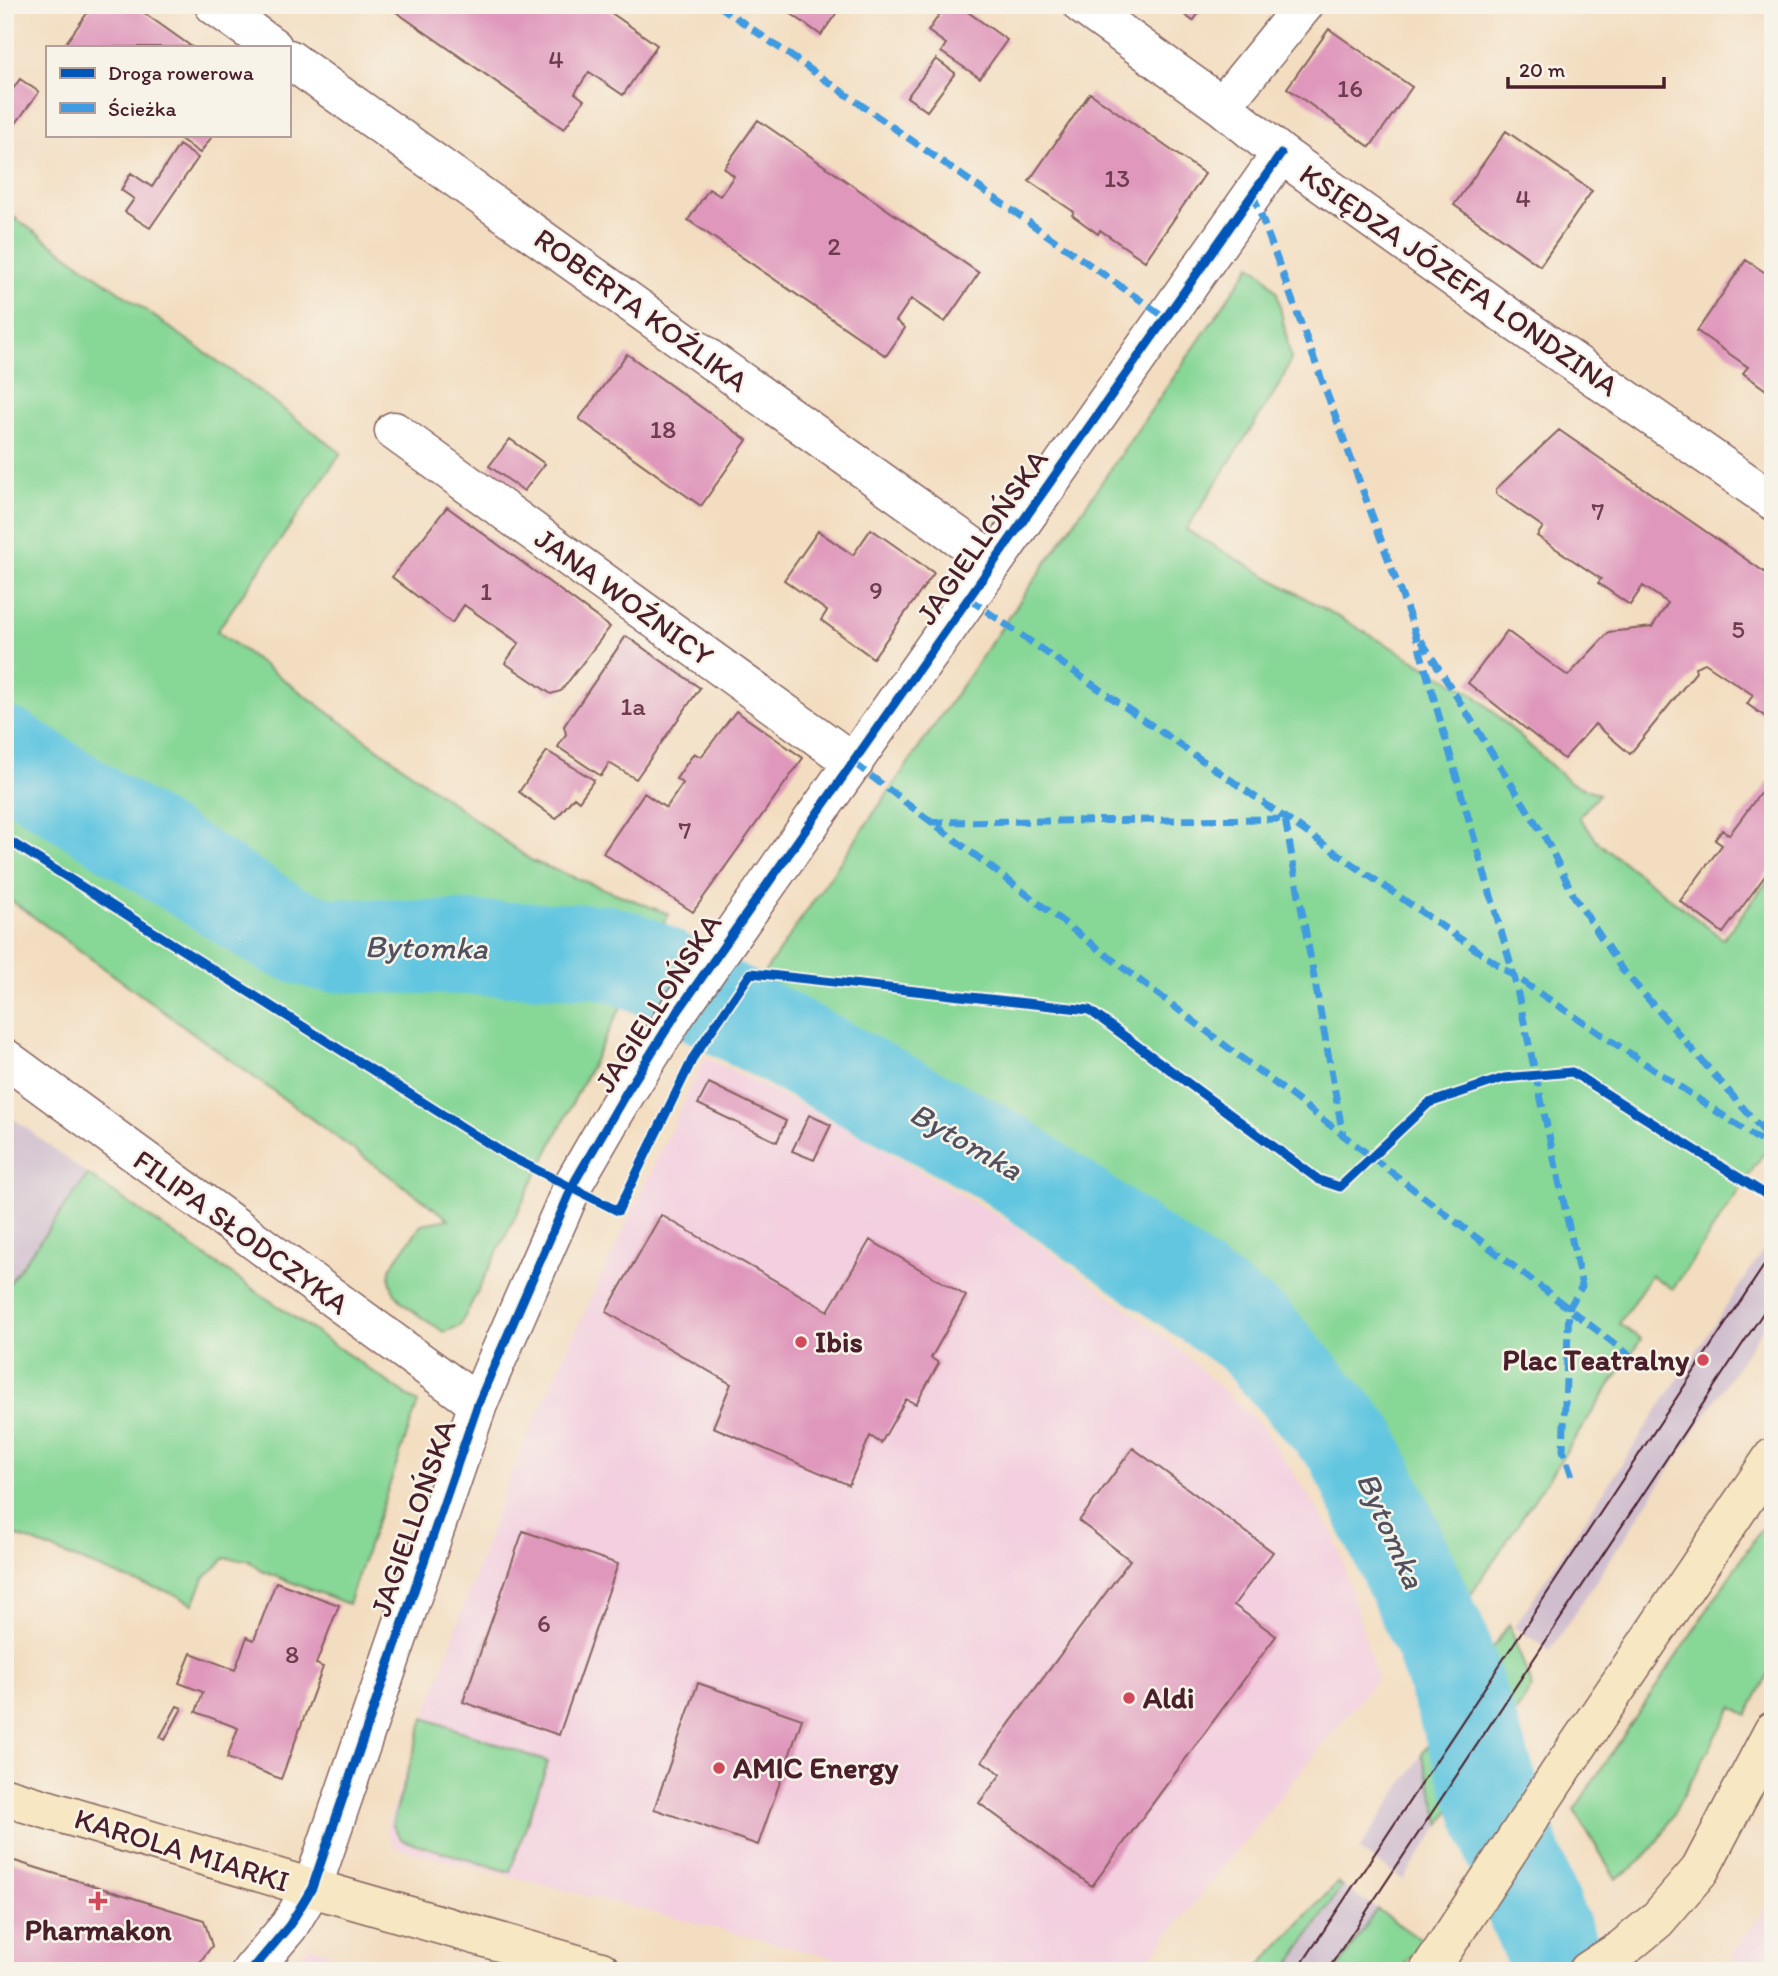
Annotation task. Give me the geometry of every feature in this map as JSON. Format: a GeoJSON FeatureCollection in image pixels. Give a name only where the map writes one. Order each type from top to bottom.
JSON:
{"type":"FeatureCollection","features":[{"type":"Feature","properties":{"kind":"main road"},"geometry":{"type":"LineString","coordinates":[[1429,1971],[1773,1457]]}},
{"type":"Feature","properties":{"kind":"main road"},"geometry":{"type":"LineString","coordinates":[[1588,1971],[1622,1949],[1657,1920],[1700,1870],[1773,1731]]}},
{"type":"Feature","properties":{"kind":"main road","name":"KAROLA MIARKI"},"geometry":{"type":"LineString","coordinates":[[5,1797],[601,1971]]}},
{"type":"Feature","properties":{"kind":"street"},"geometry":{"type":"LineString","coordinates":[[214,5],[272,46]]}},
{"type":"Feature","properties":{"kind":"street","name":"KSIĘDZA JÓZEFA LONDZINA"},"geometry":{"type":"LineString","coordinates":[[1082,5],[1222,106],[1281,154],[1773,501]]}},
{"type":"Feature","properties":{"kind":"street"},"geometry":{"type":"LineString","coordinates":[[1222,106],[1304,5]]}},
{"type":"Feature","properties":{"kind":"street","name":"ROBERTA KOŹLIKA"},"geometry":{"type":"LineString","coordinates":[[290,60],[994,562]]}},
{"type":"Feature","properties":{"kind":"street","name":"JAGIELLOŃSKA"},"geometry":{"type":"LineString","coordinates":[[251,1971],[289,1926],[312,1888],[478,1404],[575,1181],[666,1028],[1281,154]]}},
{"type":"Feature","properties":{"kind":"street","name":"JANA WOŹNICY"},"geometry":{"type":"LineString","coordinates":[[394,431],[853,763]]}},
{"type":"Feature","properties":{"kind":"street","name":"FILIPA SŁODCZYKA"},"geometry":{"type":"LineString","coordinates":[[5,1058],[478,1404]]}},
{"type":"Feature","properties":{"kind":"shaded area"},"geometry":{"type":"Polygon","coordinates":[[[705,1057],[846,1128],[1015,1226],[1165,1337],[1261,1425],[1334,1534],[1377,1678],[1139,1971],[885,1971],[394,1847],[386,1829],[508,1480],[705,1057]]]}},
{"type":"Feature","properties":{"kind":"shaded area"},"geometry":{"type":"Polygon","coordinates":[[[5,1112],[88,1175],[5,1289],[5,1112]]]}},
{"type":"Feature","properties":{"kind":"shaded area"},"geometry":{"type":"Polygon","coordinates":[[[1770,1240],[1773,1242],[1773,1312],[1550,1651],[1514,1627],[1770,1240]]]}},
{"type":"Feature","properties":{"kind":"shaded area"},"geometry":{"type":"Polygon","coordinates":[[[1422,1754],[1441,1824],[1403,1880],[1359,1850],[1422,1754]]]}},
{"type":"Feature","properties":{"kind":"shaded area"},"geometry":{"type":"Polygon","coordinates":[[[1342,1886],[1377,1909],[1336,1971],[1286,1971],[1342,1886]]]}},
{"type":"Feature","properties":{"kind":"shaded area"},"geometry":{"type":"Polygon","coordinates":[[[1773,1899],[1773,1971],[1736,1971],[1732,1954],[1773,1899]]]}},
{"type":"Feature","properties":{"kind":"shaded area"},"geometry":{"type":"Polygon","coordinates":[[[309,1946],[389,1971],[289,1971],[309,1946]]]}},
{"type":"Feature","properties":{"kind":"green space"},"geometry":{"type":"Polygon","coordinates":[[[5,211],[254,387],[341,453],[217,631],[532,861],[669,914],[655,938],[616,928],[460,914],[324,915],[249,875],[5,720],[5,211]]]}},
{"type":"Feature","properties":{"kind":"green space"},"geometry":{"type":"Polygon","coordinates":[[[1251,265],[1263,274],[1277,293],[1291,359],[1281,382],[1186,530],[1475,695],[1569,782],[1599,794],[1579,817],[1600,844],[1723,939],[1773,874],[1773,1139],[1673,1289],[1651,1275],[1619,1324],[1641,1339],[1460,1611],[1371,1438],[1254,1312],[1016,1147],[751,992],[1251,265]]]}},
{"type":"Feature","properties":{"kind":"green space"},"geometry":{"type":"Polygon","coordinates":[[[5,791],[234,940],[371,972],[617,986],[627,995],[460,1326],[444,1332],[416,1313],[398,1298],[390,1278],[391,1267],[422,1224],[449,1219],[5,896],[5,791]]]}},
{"type":"Feature","properties":{"kind":"green space"},"geometry":{"type":"Polygon","coordinates":[[[88,1175],[418,1403],[348,1604],[262,1571],[248,1560],[225,1558],[204,1578],[193,1604],[173,1593],[135,1582],[5,1531],[5,1289],[88,1175]]]}},
{"type":"Feature","properties":{"kind":"green space"},"geometry":{"type":"Polygon","coordinates":[[[1773,1511],[1773,1666],[1747,1715],[1732,1707],[1659,1840],[1640,1862],[1616,1879],[1574,1810],[1773,1511]]]}},
{"type":"Feature","properties":{"kind":"green space"},"geometry":{"type":"Polygon","coordinates":[[[1509,1624],[1532,1688],[1441,1824],[1422,1754],[1509,1624]]]}},
{"type":"Feature","properties":{"kind":"green space"},"geometry":{"type":"Polygon","coordinates":[[[424,1718],[548,1762],[510,1872],[402,1840],[392,1824],[424,1718]]]}},
{"type":"Feature","properties":{"kind":"green space"},"geometry":{"type":"Polygon","coordinates":[[[1338,1882],[1342,1886],[1285,1971],[1255,1971],[1338,1882]]]}},
{"type":"Feature","properties":{"kind":"green space"},"geometry":{"type":"Polygon","coordinates":[[[1377,1909],[1422,1941],[1400,1971],[1336,1971],[1377,1909]]]}},
{"type":"Feature","properties":{"kind":"building"},"geometry":{"type":"Polygon","coordinates":[[[93,5],[133,5],[191,46],[64,46],[93,5]]]}},
{"type":"Feature","properties":{"kind":"building"},"geometry":{"type":"Polygon","coordinates":[[[386,5],[600,5],[657,45],[623,95],[589,72],[575,93],[584,100],[564,129],[386,5]]]}},
{"type":"Feature","properties":{"kind":"building"},"geometry":{"type":"Polygon","coordinates":[[[779,5],[842,5],[821,35],[779,5]]]}},
{"type":"Feature","properties":{"kind":"building"},"geometry":{"type":"Polygon","coordinates":[[[946,5],[958,5],[1007,40],[980,78],[941,52],[946,44],[928,31],[946,5]]]}},
{"type":"Feature","properties":{"kind":"building"},"geometry":{"type":"Polygon","coordinates":[[[1171,5],[1205,5],[1193,21],[1171,5]]]}},
{"type":"Feature","properties":{"kind":"building"},"geometry":{"type":"Polygon","coordinates":[[[1329,29],[1412,87],[1370,147],[1287,88],[1329,29]]]}},
{"type":"Feature","properties":{"kind":"building"},"geometry":{"type":"Polygon","coordinates":[[[936,59],[955,73],[927,111],[907,97],[936,59]]]}},
{"type":"Feature","properties":{"kind":"building"},"geometry":{"type":"Polygon","coordinates":[[[20,79],[39,92],[5,138],[5,100],[20,79]]]}},
{"type":"Feature","properties":{"kind":"building"},"geometry":{"type":"Polygon","coordinates":[[[1090,93],[1205,174],[1145,261],[1100,230],[1098,234],[1072,215],[1074,212],[1029,181],[1090,93]]]}},
{"type":"Feature","properties":{"kind":"building"},"geometry":{"type":"Polygon","coordinates":[[[758,120],[979,273],[945,322],[911,299],[896,321],[905,328],[886,356],[688,220],[709,189],[720,196],[734,176],[724,168],[758,120]]]}},
{"type":"Feature","properties":{"kind":"building"},"geometry":{"type":"Polygon","coordinates":[[[1506,131],[1592,191],[1540,266],[1454,205],[1506,131]]]}},
{"type":"Feature","properties":{"kind":"building"},"geometry":{"type":"Polygon","coordinates":[[[176,136],[212,136],[200,153],[176,136]]]}},
{"type":"Feature","properties":{"kind":"building"},"geometry":{"type":"Polygon","coordinates":[[[179,145],[198,158],[150,228],[125,212],[134,199],[121,190],[131,173],[152,187],[179,145]]]}},
{"type":"Feature","properties":{"kind":"building"},"geometry":{"type":"Polygon","coordinates":[[[1746,260],[1773,278],[1773,395],[1743,373],[1748,367],[1697,331],[1746,260]]]}},
{"type":"Feature","properties":{"kind":"building"},"geometry":{"type":"Polygon","coordinates":[[[627,354],[747,440],[701,506],[579,419],[627,354]]]}},
{"type":"Feature","properties":{"kind":"building"},"geometry":{"type":"Polygon","coordinates":[[[1559,430],[1773,578],[1773,722],[1747,704],[1753,695],[1705,663],[1695,667],[1696,672],[1630,754],[1595,724],[1564,759],[1468,683],[1507,631],[1568,676],[1609,632],[1652,627],[1668,603],[1643,586],[1630,605],[1598,583],[1601,579],[1537,536],[1543,527],[1496,494],[1496,489],[1559,430]]]}},
{"type":"Feature","properties":{"kind":"building"},"geometry":{"type":"Polygon","coordinates":[[[510,439],[545,464],[524,491],[489,466],[510,439]]]}},
{"type":"Feature","properties":{"kind":"building"},"geometry":{"type":"Polygon","coordinates":[[[447,507],[610,627],[561,691],[551,694],[505,663],[519,643],[464,605],[452,623],[392,577],[447,507]]]}},
{"type":"Feature","properties":{"kind":"building"},"geometry":{"type":"Polygon","coordinates":[[[871,529],[934,573],[873,658],[821,620],[827,611],[784,580],[818,531],[853,555],[871,529]]]}},
{"type":"Feature","properties":{"kind":"building"},"geometry":{"type":"Polygon","coordinates":[[[626,636],[700,688],[636,779],[609,763],[601,776],[558,747],[566,734],[564,726],[626,636]]]}},
{"type":"Feature","properties":{"kind":"building"},"geometry":{"type":"Polygon","coordinates":[[[736,711],[803,758],[693,912],[603,853],[644,793],[666,808],[683,783],[676,779],[694,753],[701,757],[736,711]]]}},
{"type":"Feature","properties":{"kind":"building"},"geometry":{"type":"Polygon","coordinates":[[[547,751],[594,780],[579,801],[574,797],[556,819],[519,792],[547,751]]]}},
{"type":"Feature","properties":{"kind":"building"},"geometry":{"type":"Polygon","coordinates":[[[1773,776],[1773,865],[1723,933],[1680,901],[1722,845],[1715,840],[1722,830],[1729,835],[1773,776]]]}},
{"type":"Feature","properties":{"kind":"building"},"geometry":{"type":"Polygon","coordinates":[[[709,1083],[786,1121],[777,1142],[698,1104],[709,1083]]]}},
{"type":"Feature","properties":{"kind":"building"},"geometry":{"type":"Polygon","coordinates":[[[809,1115],[831,1125],[814,1160],[792,1151],[809,1115]]]}},
{"type":"Feature","properties":{"kind":"building"},"geometry":{"type":"Polygon","coordinates":[[[661,1215],[828,1311],[870,1240],[966,1296],[931,1358],[939,1363],[916,1404],[906,1399],[881,1443],[870,1436],[849,1485],[713,1427],[731,1384],[606,1312],[661,1215]]]}},
{"type":"Feature","properties":{"kind":"building","name":"Aldi"},"geometry":{"type":"Polygon","coordinates":[[[1133,1448],[1273,1552],[1234,1605],[1276,1636],[1092,1886],[979,1803],[1001,1774],[982,1761],[1130,1560],[1079,1521],[1133,1448]]]}},
{"type":"Feature","properties":{"kind":"building"},"geometry":{"type":"Polygon","coordinates":[[[523,1531],[618,1564],[559,1735],[463,1702],[523,1531]]]}},
{"type":"Feature","properties":{"kind":"building"},"geometry":{"type":"Polygon","coordinates":[[[276,1582],[339,1605],[316,1664],[323,1667],[281,1779],[227,1758],[238,1728],[196,1712],[203,1692],[179,1683],[191,1653],[235,1670],[247,1637],[254,1640],[276,1582]]]}},
{"type":"Feature","properties":{"kind":"building"},"geometry":{"type":"Polygon","coordinates":[[[698,1683],[802,1719],[758,1845],[654,1809],[698,1683]]]}},
{"type":"Feature","properties":{"kind":"building"},"geometry":{"type":"Polygon","coordinates":[[[177,1706],[182,1708],[165,1740],[160,1737],[177,1706]]]}},
{"type":"Feature","properties":{"kind":"building"},"geometry":{"type":"Polygon","coordinates":[[[5,1858],[204,1920],[212,1946],[193,1971],[5,1971],[5,1858]]]}},
{"type":"Feature","properties":{"kind":"waterway","name":"Bytomka"},"geometry":{"type":"LineString","coordinates":[[5,754],[283,930],[306,939],[328,945],[600,951],[650,968],[1003,1158],[1254,1334],[1352,1445],[1441,1641],[1526,1890],[1563,1971]]}},
{"type":"Feature","properties":{"kind":"tram line"},"geometry":{"type":"LineString","coordinates":[[1297,1971],[1773,1252]]}},
{"type":"Feature","properties":{"kind":"tram line"},"geometry":{"type":"LineString","coordinates":[[1327,1971],[1773,1298]]}},
{"type":"Feature","properties":{"kind":"marked path"},"geometry":{"type":"LineString","coordinates":[[718,5],[1166,318]]}},
{"type":"Feature","properties":{"kind":"marked path"},"geometry":{"type":"LineString","coordinates":[[1253,194],[1413,626],[1514,976],[1582,1286],[1569,1308],[1563,1450],[1573,1479]]}},
{"type":"Feature","properties":{"kind":"marked path"},"geometry":{"type":"LineString","coordinates":[[969,599],[1514,976],[1773,1149]]}},
{"type":"Feature","properties":{"kind":"marked path"},"geometry":{"type":"LineString","coordinates":[[1421,640],[1547,841],[1574,896],[1621,968],[1773,1142]]}},
{"type":"Feature","properties":{"kind":"marked path"},"geometry":{"type":"LineString","coordinates":[[854,763],[1646,1368]]}},
{"type":"Feature","properties":{"kind":"marked path"},"geometry":{"type":"LineString","coordinates":[[930,822],[1285,819],[1343,1135]]}},
{"type":"Feature","properties":{"kind":"cycle path"},"geometry":{"type":"LineString","coordinates":[[251,1971],[289,1926],[312,1888],[478,1404],[575,1181],[676,1014],[1281,154]]}},
{"type":"Feature","properties":{"kind":"cycle path"},"geometry":{"type":"LineString","coordinates":[[5,838],[505,1154],[618,1211],[694,1056],[751,973],[1089,1010],[1319,1180],[1340,1187],[1429,1103],[1504,1078],[1572,1072],[1773,1199]]}},
{"type":"Feature","properties":{"kind":"place","name":"Ibis"},"geometry":{"type":"Point","coordinates":[801,1342]}},
{"type":"Feature","properties":{"kind":"place","name":"Plac Teatralny"},"geometry":{"type":"Point","coordinates":[1703,1360]}},
{"type":"Feature","properties":{"kind":"place","name":"Aldi"},"geometry":{"type":"Point","coordinates":[1129,1698]}},
{"type":"Feature","properties":{"kind":"place","name":"AMIC Energy"},"geometry":{"type":"Point","coordinates":[719,1768]}},
{"type":"Feature","properties":{"kind":"place","name":"Pharmakon"},"geometry":{"type":"Point","coordinates":[98,1901]}}]}
